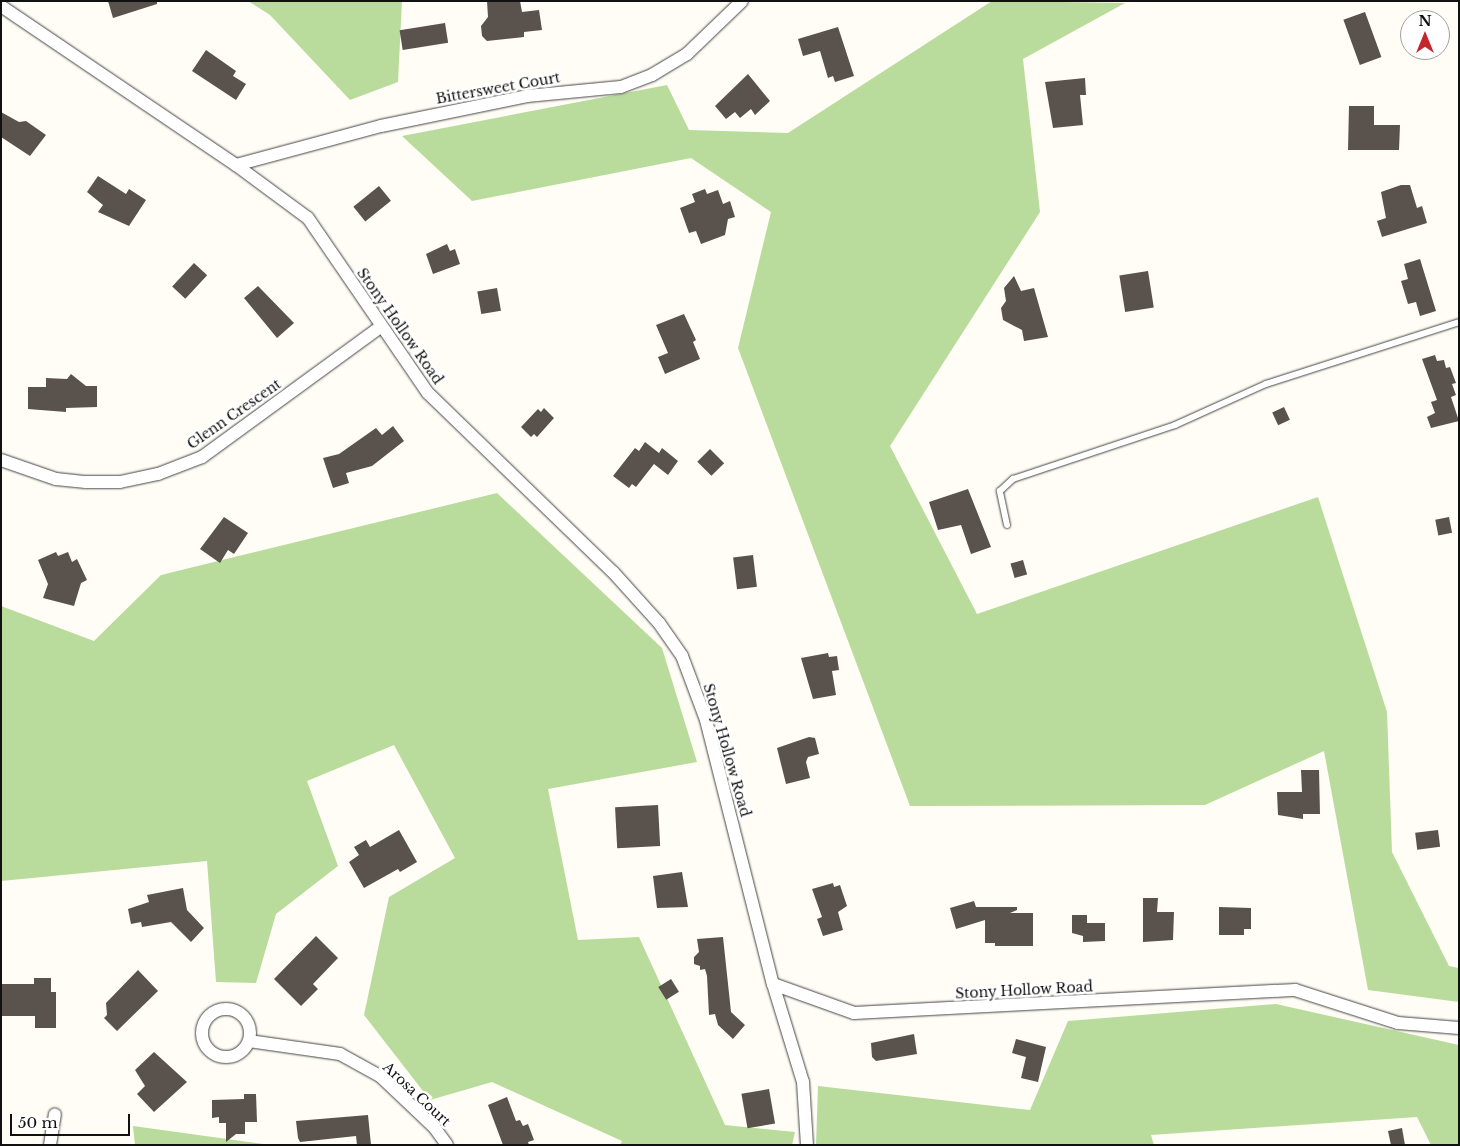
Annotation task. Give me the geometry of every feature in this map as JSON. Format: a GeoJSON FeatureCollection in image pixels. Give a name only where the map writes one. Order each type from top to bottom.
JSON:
{"type":"FeatureCollection","features":[{"type":"Feature","properties":{"kind":"street","name":"Bittersweet Court"},"geometry":{"type":"LineString","coordinates":[[236,165],[381,126],[526,96],[621,86],[652,75],[687,54],[742,1]]}},
{"type":"Feature","properties":{"kind":"street","name":"Stony Hollow Road"},"geometry":{"type":"LineString","coordinates":[[1,6],[236,165],[308,218],[380,327],[428,394],[613,572],[659,623],[682,656],[706,720],[773,984],[854,1013],[1295,990],[1398,1024],[1459,1028]]}},
{"type":"Feature","properties":{"kind":"street","name":"Glenn Crescent"},"geometry":{"type":"LineString","coordinates":[[1,460],[56,479],[86,482],[120,482],[158,474],[202,457],[380,327]]}},
{"type":"Feature","properties":{"kind":"street"},"geometry":{"type":"LineString","coordinates":[[773,984],[803,1082],[807,1145]]}},
{"type":"Feature","properties":{"kind":"street","name":"Arosa Court"},"geometry":{"type":"LineString","coordinates":[[249,1040],[340,1054],[380,1076],[434,1127],[447,1145]]}},
{"type":"Feature","properties":{"kind":"street"},"geometry":{"type":"LineString","coordinates":[[50,1145],[55,1114]]}},
{"type":"Feature","properties":{"kind":"lane"},"geometry":{"type":"LineString","coordinates":[[1007,525],[1000,492],[1013,479],[1175,425],[1266,384],[1459,322]]}},
{"type":"Feature","properties":{"kind":"green space"},"geometry":{"type":"Polygon","coordinates":[[[248,1],[402,1],[398,82],[350,100],[270,15],[248,1]]]}},
{"type":"Feature","properties":{"kind":"green space"},"geometry":{"type":"Polygon","coordinates":[[[992,1],[1125,3],[1023,59],[1040,212],[890,446],[977,614],[1318,497],[1387,712],[1392,852],[1449,966],[1459,968],[1459,1002],[1368,990],[1324,751],[1205,805],[910,806],[738,348],[771,212],[691,158],[472,201],[402,136],[667,85],[689,130],[788,133],[992,1]]]}},
{"type":"Feature","properties":{"kind":"green space"},"geometry":{"type":"Polygon","coordinates":[[[497,493],[662,648],[697,762],[548,789],[578,940],[639,937],[725,1125],[795,1132],[792,1145],[620,1145],[622,1141],[492,1082],[430,1100],[364,1015],[389,897],[455,858],[394,745],[307,781],[338,866],[276,914],[256,983],[216,982],[207,861],[1,881],[1,606],[94,641],[161,575],[497,493]]]}},
{"type":"Feature","properties":{"kind":"green space"},"geometry":{"type":"Polygon","coordinates":[[[1276,1004],[1459,1045],[1459,1145],[1431,1145],[1417,1117],[1151,1135],[1154,1145],[816,1145],[818,1086],[1030,1110],[1068,1021],[1276,1004]]]}},
{"type":"Feature","properties":{"kind":"green space"},"geometry":{"type":"Polygon","coordinates":[[[133,1126],[270,1145],[135,1145],[133,1126]]]}},
{"type":"Feature","properties":{"kind":"building"},"geometry":{"type":"Polygon","coordinates":[[[108,1],[157,1],[157,4],[113,18],[108,1]]]}},
{"type":"Feature","properties":{"kind":"building"},"geometry":{"type":"Polygon","coordinates":[[[487,1],[520,1],[522,12],[539,10],[542,30],[524,32],[524,37],[487,41],[482,36],[481,26],[488,17],[487,1]]]}},
{"type":"Feature","properties":{"kind":"building"},"geometry":{"type":"Polygon","coordinates":[[[1365,12],[1381,57],[1360,65],[1343,20],[1365,12]]]}},
{"type":"Feature","properties":{"kind":"building"},"geometry":{"type":"Polygon","coordinates":[[[445,23],[448,43],[403,50],[400,30],[445,23]]]}},
{"type":"Feature","properties":{"kind":"building"},"geometry":{"type":"Polygon","coordinates":[[[838,27],[854,76],[835,82],[833,76],[828,78],[820,51],[803,56],[798,39],[838,27]]]}},
{"type":"Feature","properties":{"kind":"building"},"geometry":{"type":"Polygon","coordinates":[[[206,50],[236,71],[233,76],[246,84],[236,100],[192,71],[206,50]]]}},
{"type":"Feature","properties":{"kind":"building"},"geometry":{"type":"Polygon","coordinates":[[[748,74],[770,101],[755,115],[751,109],[740,118],[735,112],[726,119],[715,106],[748,74]]]}},
{"type":"Feature","properties":{"kind":"building"},"geometry":{"type":"Polygon","coordinates":[[[1085,78],[1086,95],[1080,95],[1083,125],[1053,128],[1045,82],[1085,78]]]}},
{"type":"Feature","properties":{"kind":"building"},"geometry":{"type":"Polygon","coordinates":[[[1349,106],[1374,106],[1374,125],[1400,125],[1399,150],[1348,150],[1349,106]]]}},
{"type":"Feature","properties":{"kind":"building"},"geometry":{"type":"Polygon","coordinates":[[[1,112],[19,122],[26,121],[46,135],[30,156],[1,137],[1,112]]]}},
{"type":"Feature","properties":{"kind":"building"},"geometry":{"type":"Polygon","coordinates":[[[98,176],[126,194],[129,189],[146,200],[129,226],[98,212],[103,205],[87,192],[98,176]]]}},
{"type":"Feature","properties":{"kind":"building"},"geometry":{"type":"Polygon","coordinates":[[[1401,185],[1410,185],[1417,208],[1422,206],[1427,223],[1382,237],[1377,221],[1386,218],[1381,192],[1401,185]]]}},
{"type":"Feature","properties":{"kind":"building"},"geometry":{"type":"Polygon","coordinates":[[[379,186],[391,201],[365,222],[353,207],[379,186]]]}},
{"type":"Feature","properties":{"kind":"building"},"geometry":{"type":"Polygon","coordinates":[[[705,189],[707,194],[718,190],[723,204],[730,201],[735,217],[728,219],[725,235],[701,244],[696,231],[689,233],[680,208],[695,202],[692,194],[705,189]]]}},
{"type":"Feature","properties":{"kind":"building"},"geometry":{"type":"Polygon","coordinates":[[[447,244],[450,251],[455,249],[460,264],[433,274],[426,254],[447,244]]]}},
{"type":"Feature","properties":{"kind":"building"},"geometry":{"type":"Polygon","coordinates":[[[1420,259],[1436,311],[1420,316],[1416,302],[1408,304],[1401,281],[1408,279],[1404,264],[1420,259]]]}},
{"type":"Feature","properties":{"kind":"building"},"geometry":{"type":"Polygon","coordinates":[[[194,263],[207,275],[185,299],[172,286],[194,263]]]}},
{"type":"Feature","properties":{"kind":"building"},"geometry":{"type":"Polygon","coordinates":[[[1148,271],[1154,308],[1125,312],[1119,276],[1148,271]]]}},
{"type":"Feature","properties":{"kind":"building"},"geometry":{"type":"Polygon","coordinates":[[[1014,276],[1021,291],[1034,288],[1048,337],[1024,341],[1022,330],[1003,320],[1001,308],[1006,301],[1004,288],[1014,276]]]}},
{"type":"Feature","properties":{"kind":"building"},"geometry":{"type":"Polygon","coordinates":[[[258,286],[294,323],[277,338],[244,298],[258,286]]]}},
{"type":"Feature","properties":{"kind":"building"},"geometry":{"type":"Polygon","coordinates":[[[497,288],[501,311],[481,314],[477,291],[497,288]]]}},
{"type":"Feature","properties":{"kind":"building"},"geometry":{"type":"Polygon","coordinates":[[[684,314],[696,340],[693,342],[700,359],[665,374],[658,357],[668,353],[656,325],[684,314]]]}},
{"type":"Feature","properties":{"kind":"building"},"geometry":{"type":"Polygon","coordinates":[[[1435,355],[1437,361],[1444,360],[1446,368],[1450,367],[1456,383],[1452,384],[1456,395],[1451,397],[1459,421],[1431,428],[1427,417],[1435,413],[1431,402],[1437,400],[1422,359],[1435,355]]]}},
{"type":"Feature","properties":{"kind":"building"},"geometry":{"type":"Polygon","coordinates":[[[71,374],[86,386],[97,386],[97,407],[66,408],[66,412],[28,409],[28,387],[46,387],[46,378],[67,379],[71,374]]]}},
{"type":"Feature","properties":{"kind":"building"},"geometry":{"type":"Polygon","coordinates":[[[1284,407],[1290,420],[1278,425],[1272,412],[1284,407]]]}},
{"type":"Feature","properties":{"kind":"building"},"geometry":{"type":"Polygon","coordinates":[[[544,408],[554,418],[537,437],[534,434],[531,437],[521,427],[538,409],[541,412],[544,408]]]}},
{"type":"Feature","properties":{"kind":"building"},"geometry":{"type":"Polygon","coordinates":[[[393,426],[404,441],[372,466],[346,473],[349,483],[333,488],[323,458],[339,454],[376,428],[382,435],[393,426]]]}},
{"type":"Feature","properties":{"kind":"building"},"geometry":{"type":"Polygon","coordinates":[[[645,442],[659,453],[662,448],[678,461],[668,475],[654,464],[636,487],[632,484],[629,488],[613,476],[635,448],[639,451],[645,442]]]}},
{"type":"Feature","properties":{"kind":"building"},"geometry":{"type":"Polygon","coordinates":[[[710,449],[724,463],[711,476],[697,462],[710,449]]]}},
{"type":"Feature","properties":{"kind":"building"},"geometry":{"type":"Polygon","coordinates":[[[968,489],[991,547],[971,554],[961,525],[938,530],[929,502],[968,489]]]}},
{"type":"Feature","properties":{"kind":"building"},"geometry":{"type":"Polygon","coordinates":[[[224,517],[248,533],[234,554],[228,550],[220,563],[200,549],[224,517]]]}},
{"type":"Feature","properties":{"kind":"building"},"geometry":{"type":"Polygon","coordinates":[[[1449,517],[1452,533],[1438,535],[1435,520],[1449,517]]]}},
{"type":"Feature","properties":{"kind":"building"},"geometry":{"type":"Polygon","coordinates":[[[56,552],[58,556],[68,552],[72,562],[77,559],[87,580],[81,583],[74,606],[43,598],[48,584],[38,560],[56,552]]]}},
{"type":"Feature","properties":{"kind":"building"},"geometry":{"type":"Polygon","coordinates":[[[753,555],[757,587],[737,589],[733,557],[753,555]]]}},
{"type":"Feature","properties":{"kind":"building"},"geometry":{"type":"Polygon","coordinates":[[[1023,560],[1027,574],[1015,578],[1011,564],[1023,560]]]}},
{"type":"Feature","properties":{"kind":"building"},"geometry":{"type":"Polygon","coordinates":[[[828,653],[829,657],[837,656],[839,670],[832,671],[836,695],[813,699],[801,658],[828,653]]]}},
{"type":"Feature","properties":{"kind":"building"},"geometry":{"type":"Polygon","coordinates":[[[809,737],[815,738],[819,754],[808,757],[806,762],[810,778],[786,784],[777,748],[809,737]]]}},
{"type":"Feature","properties":{"kind":"building"},"geometry":{"type":"Polygon","coordinates":[[[1301,770],[1319,770],[1320,814],[1303,814],[1303,819],[1278,815],[1277,792],[1302,792],[1301,770]]]}},
{"type":"Feature","properties":{"kind":"building"},"geometry":{"type":"Polygon","coordinates":[[[658,805],[660,846],[617,848],[615,807],[658,805]]]}},
{"type":"Feature","properties":{"kind":"building"},"geometry":{"type":"Polygon","coordinates":[[[399,830],[417,862],[400,872],[398,869],[364,888],[349,862],[359,855],[354,847],[366,840],[370,847],[399,830]]]}},
{"type":"Feature","properties":{"kind":"building"},"geometry":{"type":"Polygon","coordinates":[[[1438,830],[1440,847],[1417,850],[1415,833],[1438,830]]]}},
{"type":"Feature","properties":{"kind":"building"},"geometry":{"type":"Polygon","coordinates":[[[682,872],[688,907],[657,908],[653,876],[682,872]]]}},
{"type":"Feature","properties":{"kind":"building"},"geometry":{"type":"Polygon","coordinates":[[[833,883],[834,887],[840,885],[847,906],[838,912],[843,930],[823,936],[817,919],[822,917],[812,889],[833,883]]]}},
{"type":"Feature","properties":{"kind":"building"},"geometry":{"type":"Polygon","coordinates":[[[183,888],[187,910],[204,928],[191,942],[171,922],[142,927],[141,922],[131,924],[128,909],[149,902],[147,895],[183,888]]]}},
{"type":"Feature","properties":{"kind":"building"},"geometry":{"type":"Polygon","coordinates":[[[1143,898],[1158,898],[1157,912],[1174,912],[1173,940],[1143,942],[1143,898]]]}},
{"type":"Feature","properties":{"kind":"building"},"geometry":{"type":"Polygon","coordinates":[[[974,901],[976,907],[1017,907],[1017,910],[1010,913],[1033,913],[1033,946],[995,946],[995,943],[985,943],[985,920],[956,929],[950,908],[974,901]]]}},
{"type":"Feature","properties":{"kind":"building"},"geometry":{"type":"Polygon","coordinates":[[[1219,907],[1251,908],[1251,929],[1244,929],[1244,935],[1219,935],[1219,907]]]}},
{"type":"Feature","properties":{"kind":"building"},"geometry":{"type":"Polygon","coordinates":[[[1072,915],[1087,915],[1087,923],[1105,923],[1105,941],[1083,942],[1083,936],[1072,933],[1072,915]]]}},
{"type":"Feature","properties":{"kind":"building"},"geometry":{"type":"Polygon","coordinates":[[[316,936],[338,958],[313,984],[318,989],[301,1006],[274,979],[316,936]]]}},
{"type":"Feature","properties":{"kind":"building"},"geometry":{"type":"Polygon","coordinates":[[[723,937],[731,1012],[745,1025],[733,1039],[718,1025],[715,1014],[709,1015],[705,969],[700,970],[700,966],[694,964],[694,957],[699,952],[697,939],[723,937]]]}},
{"type":"Feature","properties":{"kind":"building"},"geometry":{"type":"Polygon","coordinates":[[[138,970],[158,991],[117,1031],[104,1018],[107,1015],[106,1003],[138,970]]]}},
{"type":"Feature","properties":{"kind":"building"},"geometry":{"type":"Polygon","coordinates":[[[34,978],[51,978],[51,992],[56,992],[56,1028],[35,1028],[35,1016],[2,1016],[2,984],[34,984],[34,978]]]}},
{"type":"Feature","properties":{"kind":"building"},"geometry":{"type":"Polygon","coordinates":[[[671,979],[679,992],[666,1000],[658,987],[671,979]]]}},
{"type":"Feature","properties":{"kind":"building"},"geometry":{"type":"Polygon","coordinates":[[[914,1034],[917,1054],[876,1061],[872,1057],[871,1043],[914,1034]]]}},
{"type":"Feature","properties":{"kind":"building"},"geometry":{"type":"Polygon","coordinates":[[[1016,1039],[1046,1047],[1038,1082],[1021,1078],[1026,1057],[1012,1053],[1016,1039]]]}},
{"type":"Feature","properties":{"kind":"building"},"geometry":{"type":"Polygon","coordinates":[[[154,1052],[187,1082],[154,1112],[137,1094],[145,1086],[135,1070],[154,1052]]]}},
{"type":"Feature","properties":{"kind":"building"},"geometry":{"type":"Polygon","coordinates":[[[769,1089],[775,1123],[748,1128],[741,1094],[769,1089]]]}},
{"type":"Feature","properties":{"kind":"building"},"geometry":{"type":"Polygon","coordinates":[[[244,1094],[256,1094],[257,1122],[245,1122],[245,1134],[236,1134],[226,1142],[226,1123],[219,1123],[219,1117],[212,1118],[212,1100],[244,1099],[244,1094]]]}},
{"type":"Feature","properties":{"kind":"building"},"geometry":{"type":"Polygon","coordinates":[[[507,1097],[516,1121],[520,1120],[523,1126],[528,1124],[534,1140],[528,1142],[529,1145],[503,1145],[488,1105],[507,1097]]]}},
{"type":"Feature","properties":{"kind":"building"},"geometry":{"type":"Polygon","coordinates":[[[368,1115],[371,1145],[357,1145],[356,1136],[300,1142],[298,1138],[296,1121],[368,1115]]]}},
{"type":"Feature","properties":{"kind":"building"},"geometry":{"type":"Polygon","coordinates":[[[1402,1128],[1405,1145],[1391,1145],[1388,1131],[1402,1128]]]}}]}
